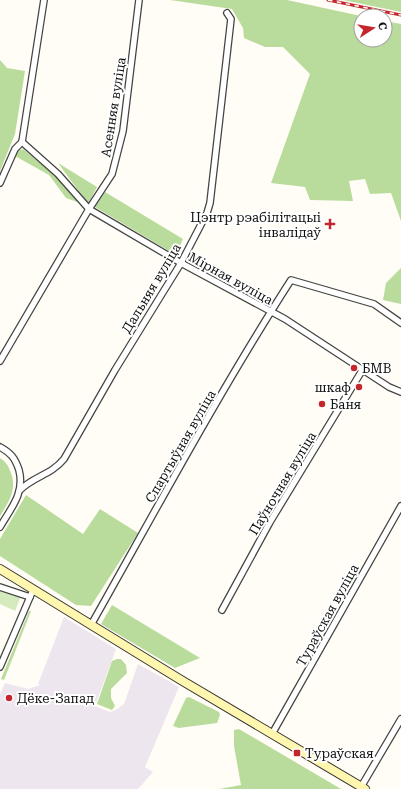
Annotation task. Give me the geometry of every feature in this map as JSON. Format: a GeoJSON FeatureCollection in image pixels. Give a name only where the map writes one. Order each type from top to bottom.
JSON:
{"type":"FeatureCollection","features":[{"type":"Feature","properties":{"kind":"main road"},"geometry":{"type":"LineString","coordinates":[[0,569],[31,593],[91,625],[363,788]]}},
{"type":"Feature","properties":{"kind":"street"},"geometry":{"type":"LineString","coordinates":[[0,183],[15,149],[22,142],[44,0]]}},
{"type":"Feature","properties":{"kind":"street","name":"Асенняя вуліца"},"geometry":{"type":"LineString","coordinates":[[0,361],[89,210],[112,174],[123,131],[139,0]]}},
{"type":"Feature","properties":{"kind":"street","name":"Дальняя вуліца"},"geometry":{"type":"LineString","coordinates":[[20,490],[30,482],[54,470],[64,459],[114,370],[181,263],[207,213],[210,203],[231,19],[227,13]]}},
{"type":"Feature","properties":{"kind":"street","name":"Мірная вуліца"},"geometry":{"type":"LineString","coordinates":[[22,142],[58,174],[89,210],[181,263],[285,319],[389,387],[401,392]]}},
{"type":"Feature","properties":{"kind":"street","name":"Спартыўная вуліца"},"geometry":{"type":"LineString","coordinates":[[91,625],[270,312],[291,280],[374,304],[401,323]]}},
{"type":"Feature","properties":{"kind":"street","name":"Паўночная вуліца"},"geometry":{"type":"LineString","coordinates":[[222,610],[270,522],[363,369]]}},
{"type":"Feature","properties":{"kind":"street"},"geometry":{"type":"LineString","coordinates":[[0,447],[14,458],[21,481],[20,490],[0,527]]}},
{"type":"Feature","properties":{"kind":"street","name":"Тураўская вуліца"},"geometry":{"type":"LineString","coordinates":[[272,734],[401,506]]}},
{"type":"Feature","properties":{"kind":"street"},"geometry":{"type":"LineString","coordinates":[[0,587],[31,593],[0,667]]}},
{"type":"Feature","properties":{"kind":"street"},"geometry":{"type":"LineString","coordinates":[[363,788],[401,719]]}},
{"type":"Feature","properties":{"kind":"shaded area"},"geometry":{"type":"Polygon","coordinates":[[[64,617],[116,649],[95,706],[110,712],[116,710],[124,704],[138,664],[179,687],[145,767],[153,772],[138,789],[0,789],[0,694],[5,683],[28,689],[40,685],[38,684],[64,617]]]}},
{"type":"Feature","properties":{"kind":"green space"},"geometry":{"type":"Polygon","coordinates":[[[170,0],[287,0],[353,14],[353,48],[393,48],[393,22],[401,24],[401,221],[391,193],[370,194],[365,179],[349,181],[353,201],[310,200],[305,187],[271,183],[310,74],[283,47],[265,47],[244,38],[243,28],[232,9],[170,0]]]}},
{"type":"Feature","properties":{"kind":"green space"},"geometry":{"type":"Polygon","coordinates":[[[343,0],[401,0],[401,12],[393,10],[393,8],[382,8],[343,0]]]}},
{"type":"Feature","properties":{"kind":"green space"},"geometry":{"type":"Polygon","coordinates":[[[0,60],[7,68],[25,71],[15,134],[0,171],[0,60]]]}},
{"type":"Feature","properties":{"kind":"green space"},"geometry":{"type":"Polygon","coordinates":[[[23,149],[59,179],[80,203],[66,198],[49,175],[15,156],[17,151],[23,149]]]}},
{"type":"Feature","properties":{"kind":"green space"},"geometry":{"type":"Polygon","coordinates":[[[58,163],[97,187],[88,204],[58,163]]]}},
{"type":"Feature","properties":{"kind":"green space"},"geometry":{"type":"Polygon","coordinates":[[[105,192],[183,239],[176,255],[95,207],[105,192]]]}},
{"type":"Feature","properties":{"kind":"green space"},"geometry":{"type":"Polygon","coordinates":[[[401,268],[401,304],[383,300],[386,283],[401,268]]]}},
{"type":"Feature","properties":{"kind":"green space"},"geometry":{"type":"Polygon","coordinates":[[[0,458],[9,468],[13,479],[13,490],[0,516],[0,458]]]}},
{"type":"Feature","properties":{"kind":"green space"},"geometry":{"type":"Polygon","coordinates":[[[26,495],[83,534],[100,509],[138,533],[91,606],[76,605],[0,556],[0,539],[26,495]]]}},
{"type":"Feature","properties":{"kind":"green space"},"geometry":{"type":"Polygon","coordinates":[[[0,589],[21,596],[15,611],[0,604],[0,589]]]}},
{"type":"Feature","properties":{"kind":"green space"},"geometry":{"type":"Polygon","coordinates":[[[112,605],[200,658],[175,668],[101,624],[112,605]]]}},
{"type":"Feature","properties":{"kind":"green space"},"geometry":{"type":"Polygon","coordinates":[[[29,611],[31,611],[4,680],[1,679],[29,611]]]}},
{"type":"Feature","properties":{"kind":"green space"},"geometry":{"type":"Polygon","coordinates":[[[121,659],[126,665],[127,673],[111,689],[111,698],[115,706],[112,710],[97,704],[112,661],[121,659]]]}},
{"type":"Feature","properties":{"kind":"green space"},"geometry":{"type":"Polygon","coordinates":[[[189,697],[219,712],[220,715],[217,723],[179,728],[173,726],[186,698],[189,697]]]}},
{"type":"Feature","properties":{"kind":"green space"},"geometry":{"type":"Polygon","coordinates":[[[239,729],[341,789],[219,789],[241,785],[234,746],[234,730],[239,729]]]}},
{"type":"Feature","properties":{"kind":"railway"},"geometry":{"type":"LineString","coordinates":[[328,0],[401,15]]}},
{"type":"Feature","properties":{"kind":"place","name":"Цэнтр рэабілітацыі інвалідаў"},"geometry":{"type":"Point","coordinates":[330,224]}},
{"type":"Feature","properties":{"kind":"place","name":"БМВ"},"geometry":{"type":"Point","coordinates":[354,368]}},
{"type":"Feature","properties":{"kind":"place","name":"шкаф"},"geometry":{"type":"Point","coordinates":[359,387]}},
{"type":"Feature","properties":{"kind":"place","name":"Баня"},"geometry":{"type":"Point","coordinates":[322,404]}},
{"type":"Feature","properties":{"kind":"place","name":"Дёке-Запад"},"geometry":{"type":"Point","coordinates":[9,698]}},
{"type":"Feature","properties":{"kind":"place","name":"Тураўская"},"geometry":{"type":"Point","coordinates":[297,753]}}]}
